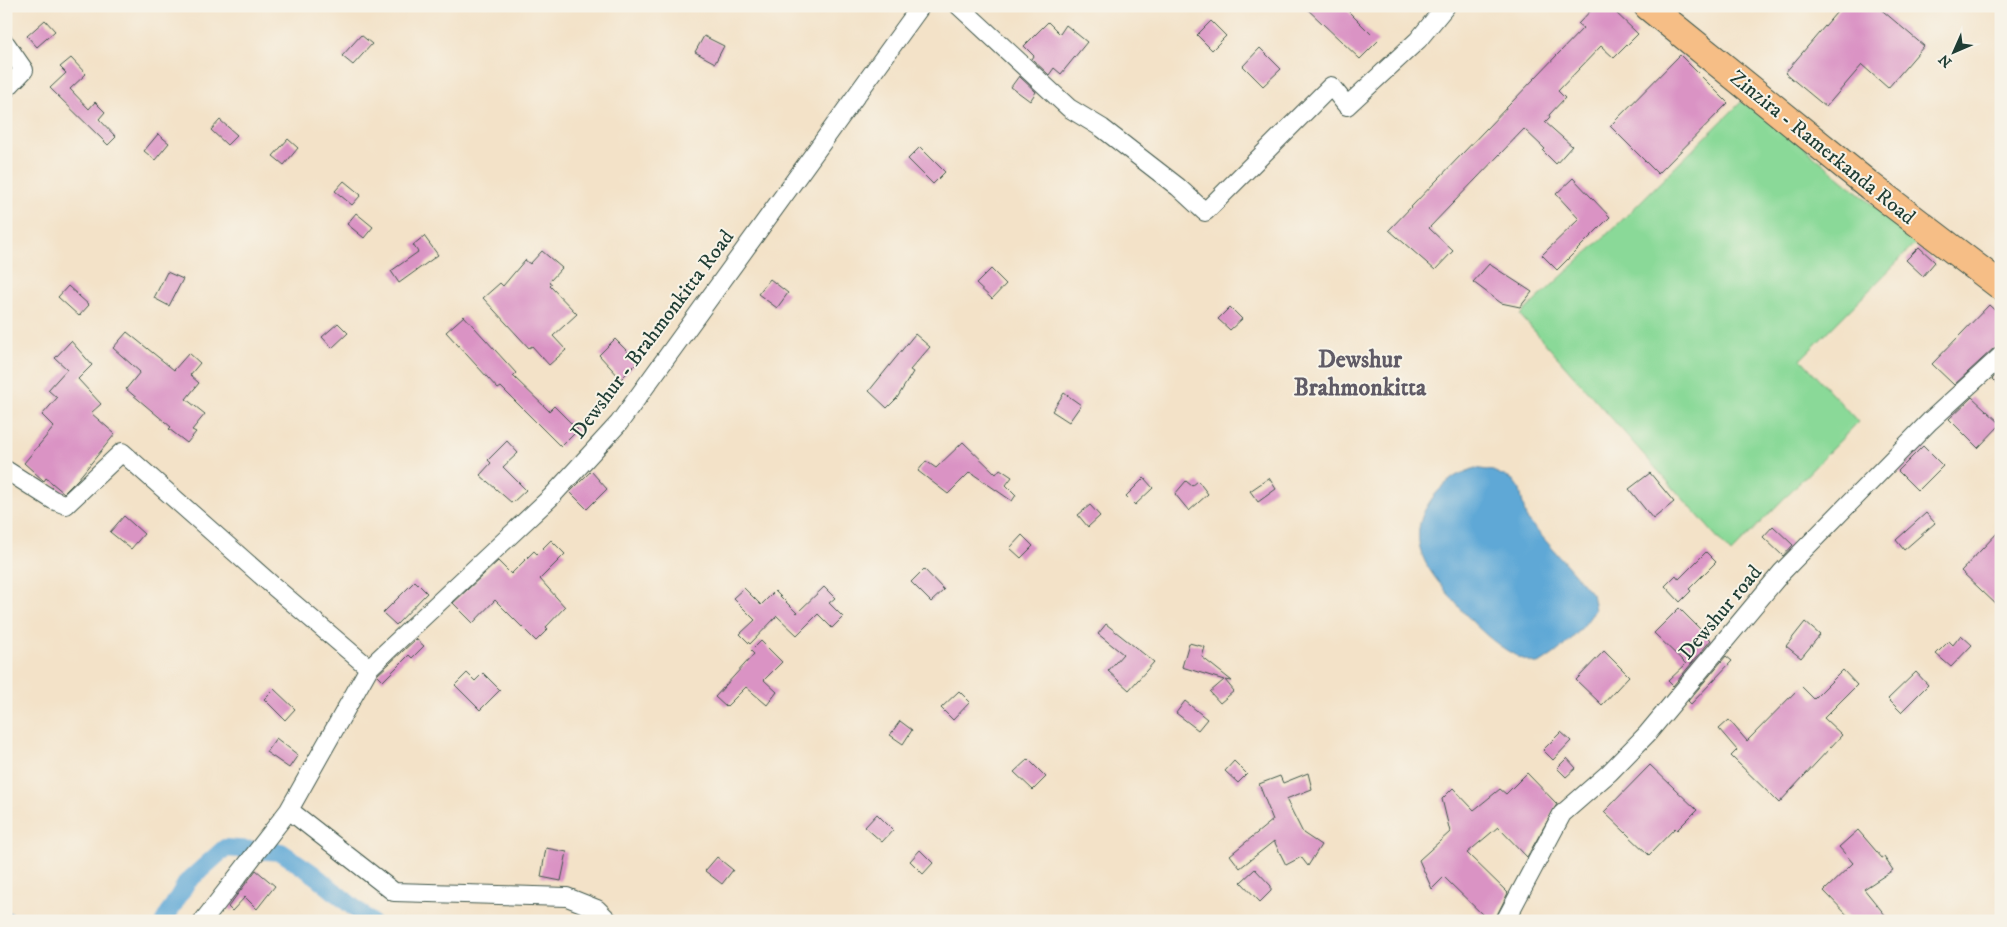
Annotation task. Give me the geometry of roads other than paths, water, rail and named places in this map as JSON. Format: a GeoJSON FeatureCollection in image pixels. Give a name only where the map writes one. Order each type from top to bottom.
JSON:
{"type":"FeatureCollection","features":[{"type":"Feature","properties":{"kind":"main road","name":"Zinzira - Ramerkanda Road"},"geometry":{"type":"LineString","coordinates":[[1648,6],[1870,186],[2001,286]]}},
{"type":"Feature","properties":{"kind":"street","name":"Dewshur - Brahmonkitta Road"},"geometry":{"type":"LineString","coordinates":[[203,921],[289,810],[369,668],[552,497],[618,423],[920,6]]}},
{"type":"Feature","properties":{"kind":"street"},"geometry":{"type":"LineString","coordinates":[[959,6],[1069,108],[1102,128],[1178,188],[1205,212],[1331,86],[1348,106],[1418,40],[1446,6]]}},
{"type":"Feature","properties":{"kind":"street"},"geometry":{"type":"LineString","coordinates":[[6,44],[24,70],[6,89]]}},
{"type":"Feature","properties":{"kind":"street","name":"Dewshur road"},"geometry":{"type":"LineString","coordinates":[[1505,921],[1562,814],[1609,772],[1647,734],[1789,566],[1930,421],[2001,356]]}},
{"type":"Feature","properties":{"kind":"street"},"geometry":{"type":"LineString","coordinates":[[6,470],[53,500],[66,506],[122,452],[369,668]]}},
{"type":"Feature","properties":{"kind":"street"},"geometry":{"type":"LineString","coordinates":[[289,810],[394,892],[567,897],[597,909],[609,921]]}},
{"type":"Feature","properties":{"kind":"water"},"geometry":{"type":"Polygon","coordinates":[[[1475,468],[1493,471],[1513,480],[1520,490],[1526,518],[1592,594],[1595,610],[1583,626],[1555,653],[1539,664],[1515,655],[1482,631],[1463,612],[1430,570],[1422,556],[1419,527],[1426,508],[1446,483],[1456,476],[1475,468]]]}},
{"type":"Feature","properties":{"kind":"waterway"},"geometry":{"type":"LineString","coordinates":[[164,921],[187,882],[225,848],[281,852],[312,873],[370,921]]}},
{"type":"Feature","properties":{"kind":"district","name":"Dewshur Brahmonkitta"},"geometry":{"type":"Point","coordinates":[1360,373]}}]}
